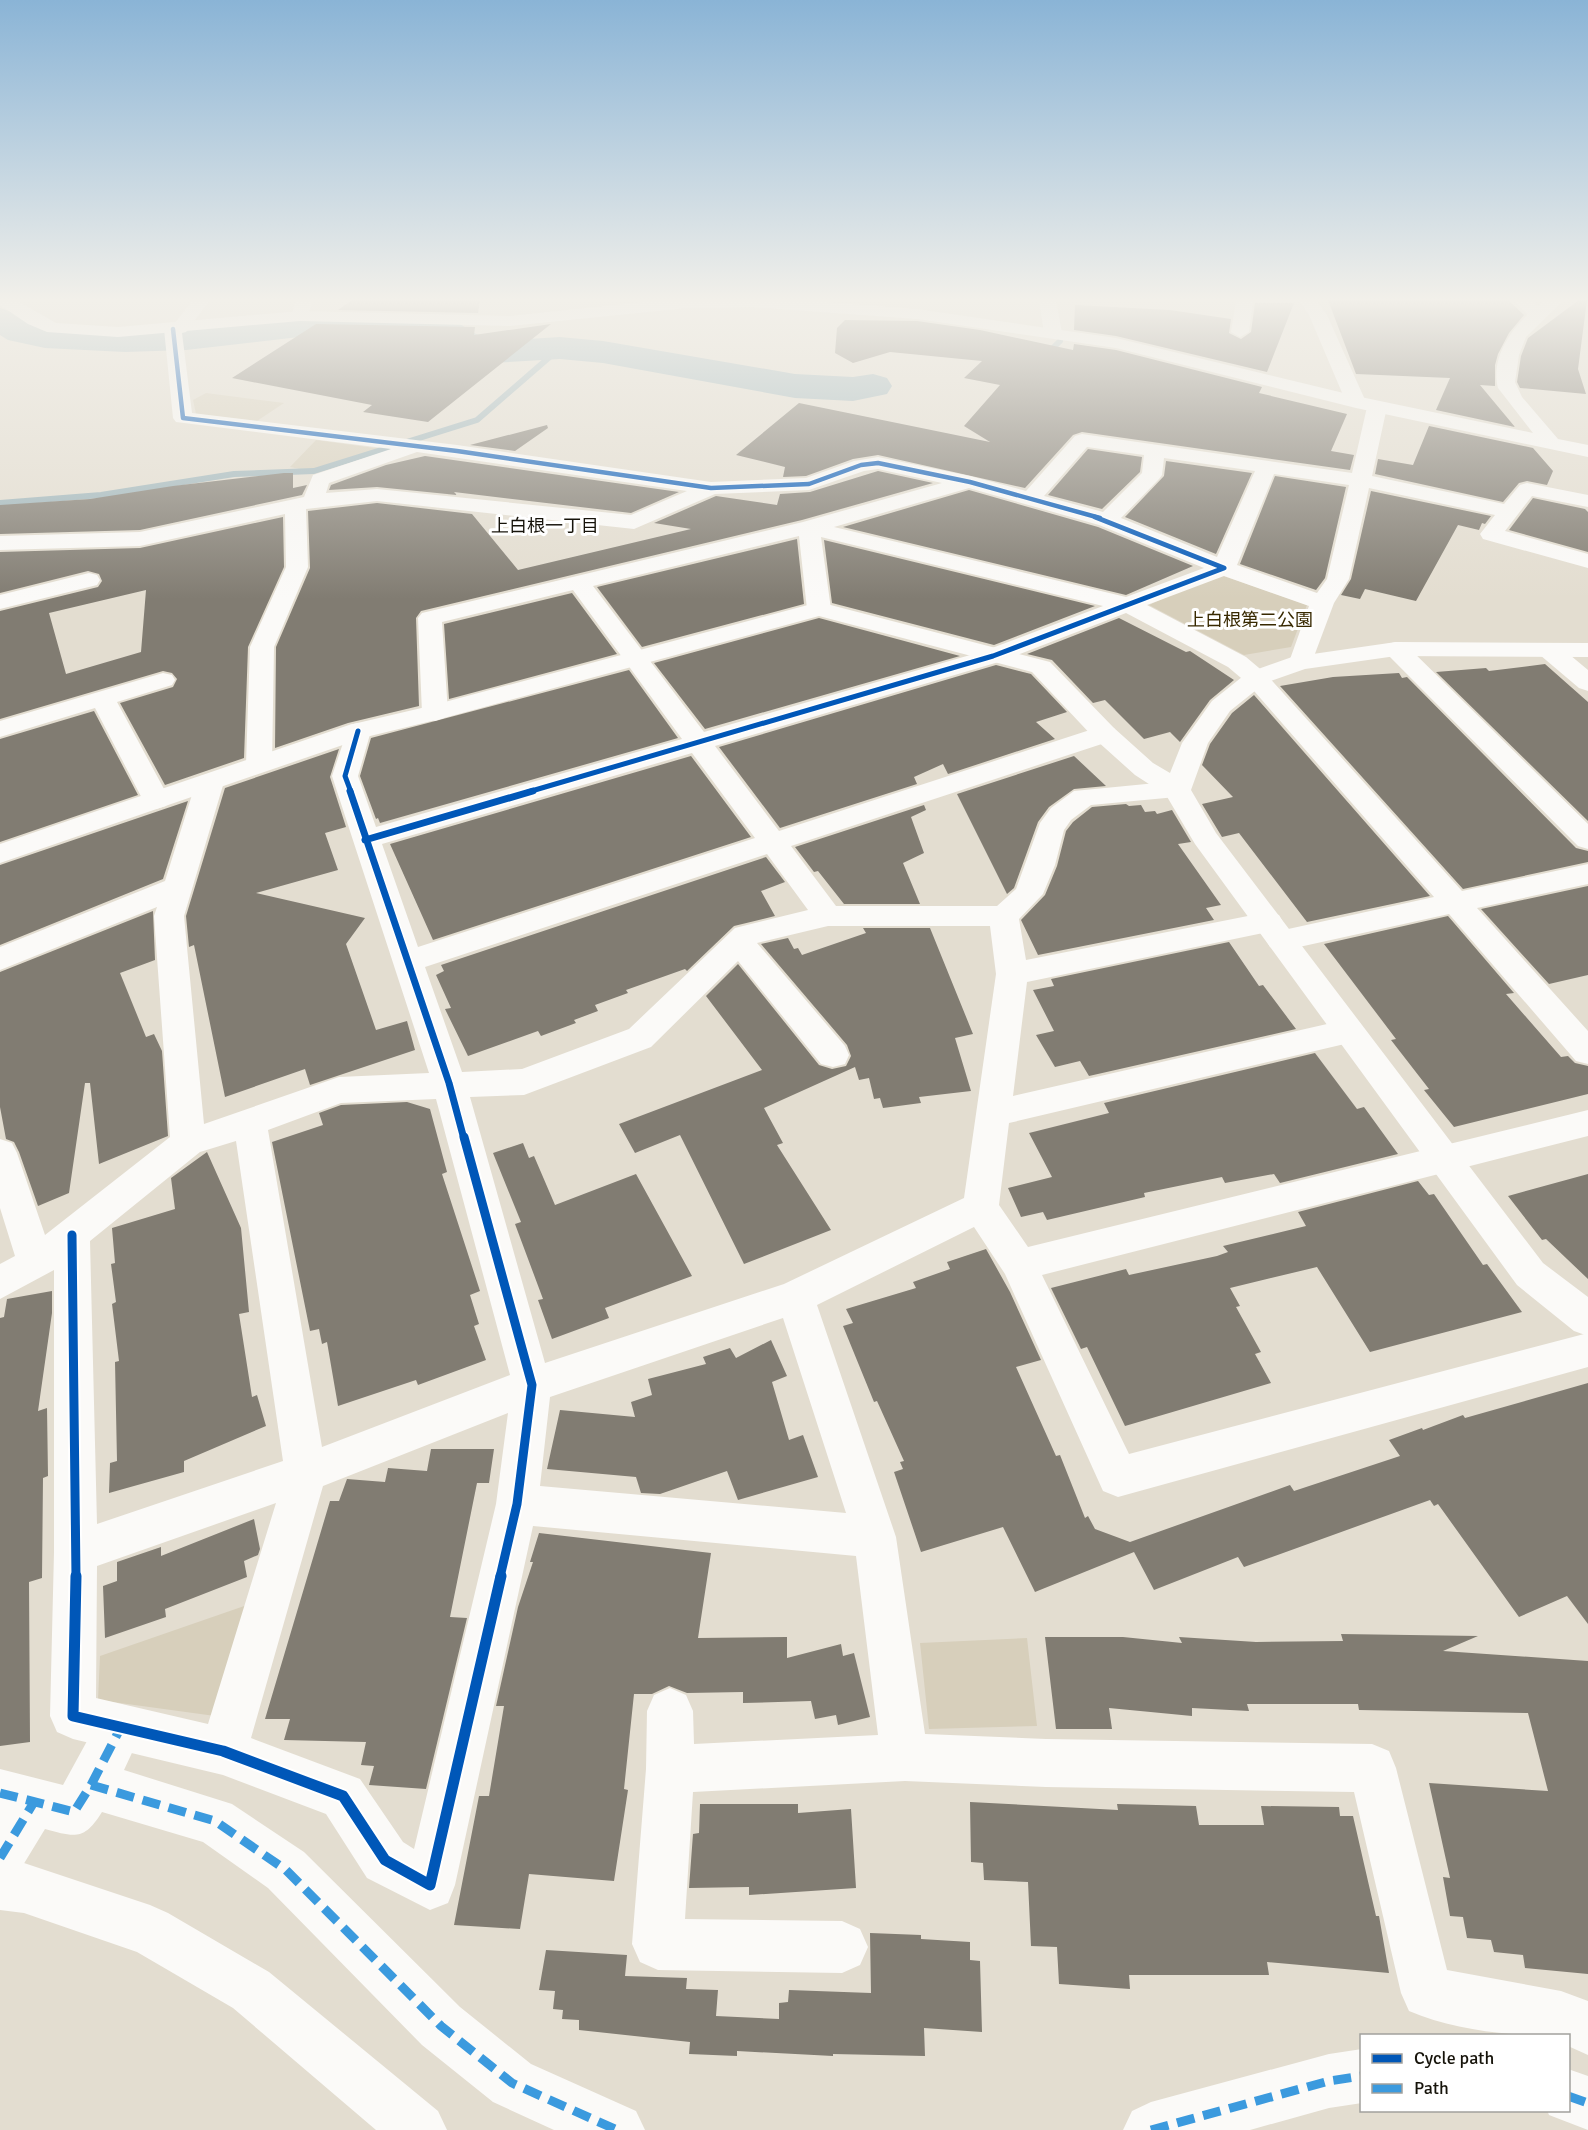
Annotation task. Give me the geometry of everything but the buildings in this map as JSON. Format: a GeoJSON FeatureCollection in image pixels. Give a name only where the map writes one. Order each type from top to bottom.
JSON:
{"type":"FeatureCollection","features":[{"type":"Feature","properties":{"kind":"street"},"geometry":{"type":"LineString","coordinates":[[182,399],[183,418],[392,443],[711,488],[809,484],[861,465],[878,463],[970,482],[1107,520],[1224,568],[1322,603]]}},
{"type":"Feature","properties":{"kind":"street"},"geometry":{"type":"LineString","coordinates":[[1346,399],[1588,451]]}},
{"type":"Feature","properties":{"kind":"street"},"geometry":{"type":"LineString","coordinates":[[1514,399],[1539,424],[1552,444]]}},
{"type":"Feature","properties":{"kind":"street"},"geometry":{"type":"LineString","coordinates":[[1301,662],[1322,603],[1338,579],[1377,407]]}},
{"type":"Feature","properties":{"kind":"street"},"geometry":{"type":"LineString","coordinates":[[1031,498],[1084,435],[1154,452],[1359,480],[1508,511]]}},
{"type":"Feature","properties":{"kind":"street"},"geometry":{"type":"LineString","coordinates":[[259,764],[262,647],[297,567],[304,503],[320,479],[419,447]]}},
{"type":"Feature","properties":{"kind":"street"},"geometry":{"type":"LineString","coordinates":[[1107,520],[1152,475],[1154,452]]}},
{"type":"Feature","properties":{"kind":"street"},"geometry":{"type":"LineString","coordinates":[[364,840],[993,656],[1224,568],[1267,467]]}},
{"type":"Feature","properties":{"kind":"street"},"geometry":{"type":"LineString","coordinates":[[435,713],[430,618],[809,527],[970,482]]}},
{"type":"Feature","properties":{"kind":"street"},"geometry":{"type":"LineString","coordinates":[[0,543],[140,540],[304,503],[377,495],[511,512],[634,522],[711,488]]}},
{"type":"Feature","properties":{"kind":"street"},"geometry":{"type":"LineString","coordinates":[[1588,501],[1527,489],[1491,534],[1588,561]]}},
{"type":"Feature","properties":{"kind":"street"},"geometry":{"type":"LineString","coordinates":[[809,527],[1128,605],[1237,662],[1256,678],[1588,1052]]}},
{"type":"Feature","properties":{"kind":"street"},"geometry":{"type":"LineString","coordinates":[[809,527],[819,609]]}},
{"type":"Feature","properties":{"kind":"street"},"geometry":{"type":"LineString","coordinates":[[0,602],[89,580]]}},
{"type":"Feature","properties":{"kind":"street"},"geometry":{"type":"LineString","coordinates":[[578,581],[828,916]]}},
{"type":"Feature","properties":{"kind":"street"},"geometry":{"type":"LineString","coordinates":[[0,854],[358,731],[435,713],[819,609],[1041,667],[1105,734],[1144,769],[1177,790],[1205,838],[1530,1274],[1588,1319]]}},
{"type":"Feature","properties":{"kind":"street"},"geometry":{"type":"LineString","coordinates":[[1396,649],[1588,840]]}},
{"type":"Feature","properties":{"kind":"street"},"geometry":{"type":"LineString","coordinates":[[1177,790],[1195,743],[1221,706],[1256,678],[1301,662],[1396,649],[1588,650]]}},
{"type":"Feature","properties":{"kind":"street"},"geometry":{"type":"LineString","coordinates":[[1549,650],[1588,683]]}},
{"type":"Feature","properties":{"kind":"street"},"geometry":{"type":"LineString","coordinates":[[0,729],[163,680]]}},
{"type":"Feature","properties":{"kind":"street"},"geometry":{"type":"LineString","coordinates":[[102,697],[156,800]]}},
{"type":"Feature","properties":{"kind":"street"},"geometry":{"type":"LineString","coordinates":[[72,1235],[76,1552],[73,1716],[223,1751],[343,1796],[385,1860],[430,1885],[517,1504],[532,1385],[448,1083],[364,840],[345,776],[358,731]]}},
{"type":"Feature","properties":{"kind":"street"},"geometry":{"type":"LineString","coordinates":[[406,962],[771,841],[1105,734]]}},
{"type":"Feature","properties":{"kind":"street"},"geometry":{"type":"LineString","coordinates":[[188,1142],[169,916],[210,782]]}},
{"type":"Feature","properties":{"kind":"street"},"geometry":{"type":"LineString","coordinates":[[0,1283],[36,1263],[188,1142],[250,1123],[339,1090],[448,1083],[524,1082],[640,1038],[746,935],[828,916],[1004,916],[1028,894],[1041,865],[1050,829],[1060,813],[1084,797],[1177,790]]}},
{"type":"Feature","properties":{"kind":"street"},"geometry":{"type":"LineString","coordinates":[[1012,974],[1456,903],[1588,874]]}},
{"type":"Feature","properties":{"kind":"street"},"geometry":{"type":"LineString","coordinates":[[0,959],[178,887]]}},
{"type":"Feature","properties":{"kind":"street"},"geometry":{"type":"LineString","coordinates":[[1004,916],[1012,974],[981,1207],[1019,1265],[1118,1477],[1588,1350]]}},
{"type":"Feature","properties":{"kind":"street"},"geometry":{"type":"LineString","coordinates":[[740,942],[833,1055]]}},
{"type":"Feature","properties":{"kind":"street"},"geometry":{"type":"LineString","coordinates":[[994,1113],[1349,1030]]}},
{"type":"Feature","properties":{"kind":"street"},"geometry":{"type":"LineString","coordinates":[[223,1751],[306,1473],[250,1123]]}},
{"type":"Feature","properties":{"kind":"street"},"geometry":{"type":"LineString","coordinates":[[1019,1265],[1444,1161],[1588,1123]]}},
{"type":"Feature","properties":{"kind":"street"},"geometry":{"type":"LineString","coordinates":[[0,1153],[36,1263]]}},
{"type":"Feature","properties":{"kind":"street"},"geometry":{"type":"LineString","coordinates":[[76,1552],[306,1473],[532,1385],[795,1297],[981,1207]]}},
{"type":"Feature","properties":{"kind":"street"},"geometry":{"type":"LineString","coordinates":[[795,1297],[874,1537],[905,1757]]}},
{"type":"Feature","properties":{"kind":"street"},"geometry":{"type":"LineString","coordinates":[[517,1504],[874,1537]]}},
{"type":"Feature","properties":{"kind":"street"},"geometry":{"type":"LineString","coordinates":[[670,1711],[670,1769],[658,1944],[842,1947]]}},
{"type":"Feature","properties":{"kind":"street"},"geometry":{"type":"LineString","coordinates":[[0,1858],[17,1798],[74,1812],[91,1785],[121,1727]]}},
{"type":"Feature","properties":{"kind":"street"},"geometry":{"type":"LineString","coordinates":[[670,1769],[905,1757],[1057,1763],[1372,1768],[1427,1993],[1560,2017],[1588,2028]]}},
{"type":"Feature","properties":{"kind":"street"},"geometry":{"type":"LineString","coordinates":[[91,1785],[215,1821],[286,1870],[441,2026],[512,2083],[617,2130]]}},
{"type":"Feature","properties":{"kind":"street"},"geometry":{"type":"LineString","coordinates":[[0,1885],[24,1888],[150,1931],[251,1990],[419,2130]]}},
{"type":"Feature","properties":{"kind":"street"},"geometry":{"type":"LineString","coordinates":[[1151,2130],[1329,2081],[1360,2076]]}},
{"type":"Feature","properties":{"kind":"street"},"geometry":{"type":"LineString","coordinates":[[1570,2096],[1588,2103]]}},
{"type":"Feature","properties":{"kind":"green space"},"geometry":{"type":"Polygon","coordinates":[[[256,399],[284,403],[257,421],[196,414],[193,400],[256,399]]]}},
{"type":"Feature","properties":{"kind":"green space"},"geometry":{"type":"Polygon","coordinates":[[[316,440],[382,449],[311,471],[290,467],[316,440]]]}},
{"type":"Feature","properties":{"kind":"green space","name":"上白根第二公園"},"geometry":{"type":"Polygon","coordinates":[[[1218,574],[1307,605],[1291,647],[1244,655],[1149,605],[1218,574]]]}},
{"type":"Feature","properties":{"kind":"green space"},"geometry":{"type":"Polygon","coordinates":[[[250,1604],[215,1716],[98,1700],[100,1656],[250,1604]]]}},
{"type":"Feature","properties":{"kind":"green space"},"geometry":{"type":"Polygon","coordinates":[[[1027,1638],[1037,1726],[929,1729],[920,1643],[1027,1638]]]}},
{"type":"Feature","properties":{"kind":"waterway"},"geometry":{"type":"LineString","coordinates":[[0,503],[101,495],[234,474],[314,471],[477,420],[501,399]]}},
{"type":"Feature","properties":{"kind":"marked path"},"geometry":{"type":"LineString","coordinates":[[91,1785],[121,1727]]}},
{"type":"Feature","properties":{"kind":"marked path"},"geometry":{"type":"LineString","coordinates":[[0,1793],[74,1812],[91,1785],[215,1821],[286,1870],[441,2026],[512,2083],[617,2130]]}},
{"type":"Feature","properties":{"kind":"marked path"},"geometry":{"type":"LineString","coordinates":[[0,1858],[34,1802]]}},
{"type":"Feature","properties":{"kind":"marked path"},"geometry":{"type":"LineString","coordinates":[[1151,2130],[1329,2081],[1360,2076]]}},
{"type":"Feature","properties":{"kind":"marked path"},"geometry":{"type":"LineString","coordinates":[[1570,2097],[1588,2103]]}},
{"type":"Feature","properties":{"kind":"cycle path"},"geometry":{"type":"LineString","coordinates":[[181,399],[183,418],[457,451],[711,488],[809,484],[861,465],[878,463],[970,482],[1107,520],[1224,568],[993,656],[365,840]]}},
{"type":"Feature","properties":{"kind":"cycle path"},"geometry":{"type":"LineString","coordinates":[[72,1235],[76,1552],[73,1716],[223,1751],[343,1796],[385,1860],[430,1885],[517,1504],[532,1385],[449,1083],[345,776],[358,731]]}},
{"type":"Feature","properties":{"kind":"district","name":"上白根一丁目"},"geometry":{"type":"Point","coordinates":[545,526]}}]}
